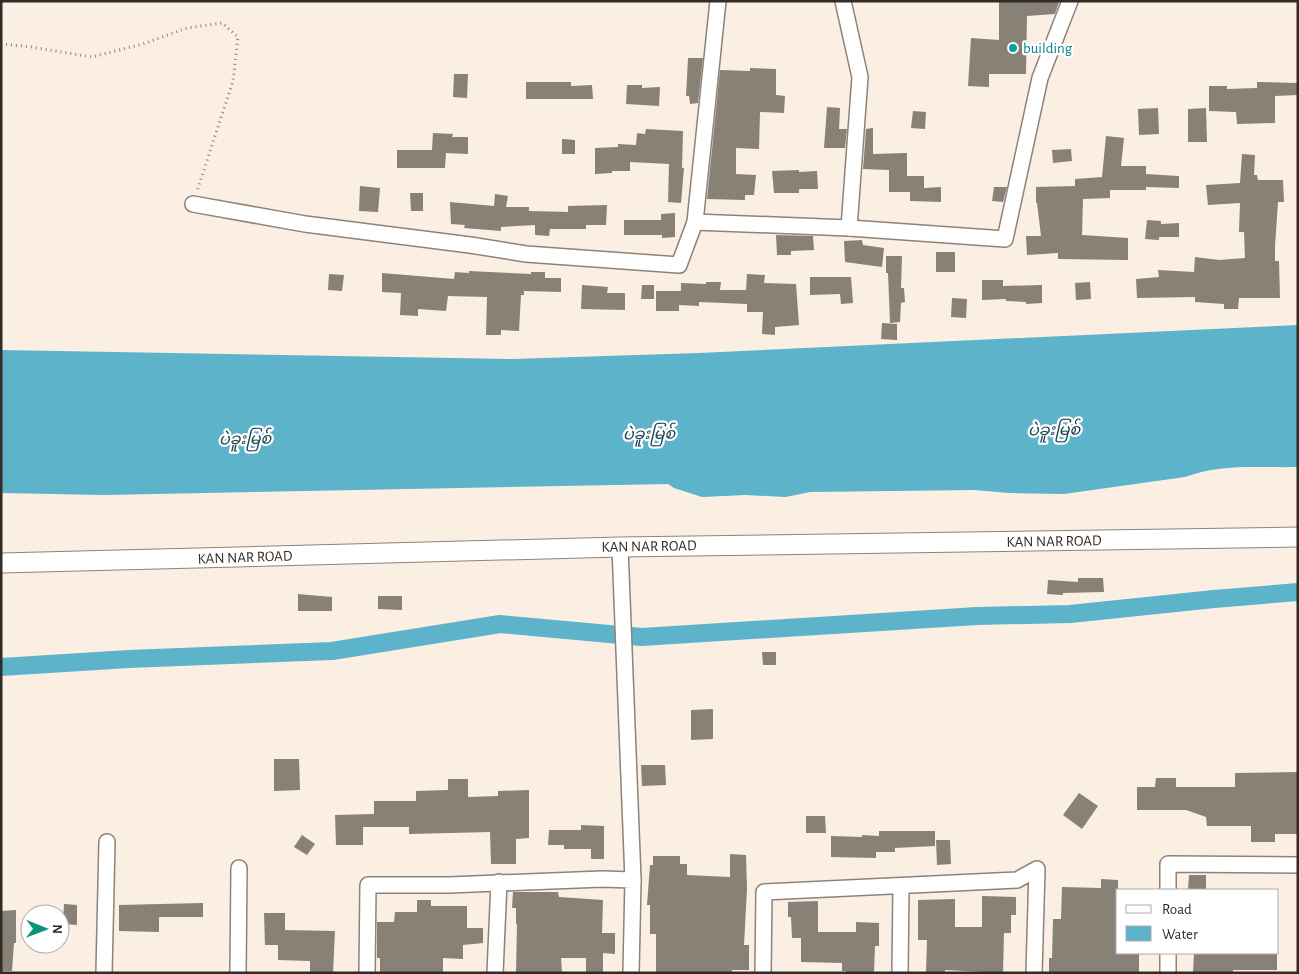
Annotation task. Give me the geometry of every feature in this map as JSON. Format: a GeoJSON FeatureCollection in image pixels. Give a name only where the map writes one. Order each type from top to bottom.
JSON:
{"type":"FeatureCollection","features":[{"type":"Feature","properties":{"kind":"street"},"geometry":{"type":"LineString","coordinates":[[193,204],[305,224],[526,254],[679,265],[695,222],[718,1]]}},
{"type":"Feature","properties":{"kind":"street"},"geometry":{"type":"LineString","coordinates":[[843,1],[860,77],[849,228]]}},
{"type":"Feature","properties":{"kind":"street"},"geometry":{"type":"LineString","coordinates":[[695,222],[849,228],[1005,239],[1040,78],[1070,1]]}},
{"type":"Feature","properties":{"kind":"street","name":"KAN NAR ROAD"},"geometry":{"type":"LineString","coordinates":[[1,563],[620,546],[1298,537]]}},
{"type":"Feature","properties":{"kind":"street"},"geometry":{"type":"LineString","coordinates":[[620,546],[633,880],[630,973]]}},
{"type":"Feature","properties":{"kind":"street"},"geometry":{"type":"LineString","coordinates":[[104,973],[107,842]]}},
{"type":"Feature","properties":{"kind":"street"},"geometry":{"type":"LineString","coordinates":[[1168,889],[1168,864],[1298,865]]}},
{"type":"Feature","properties":{"kind":"street"},"geometry":{"type":"LineString","coordinates":[[238,973],[239,868]]}},
{"type":"Feature","properties":{"kind":"street"},"geometry":{"type":"LineString","coordinates":[[763,973],[764,892],[1017,880],[1037,870],[1034,973]]}},
{"type":"Feature","properties":{"kind":"street"},"geometry":{"type":"LineString","coordinates":[[367,973],[368,885],[602,878],[633,880]]}},
{"type":"Feature","properties":{"kind":"street"},"geometry":{"type":"LineString","coordinates":[[495,973],[498,882]]}},
{"type":"Feature","properties":{"kind":"street"},"geometry":{"type":"LineString","coordinates":[[900,973],[901,886]]}},
{"type":"Feature","properties":{"kind":"street"},"geometry":{"type":"LineString","coordinates":[[1168,954],[1168,973]]}},
{"type":"Feature","properties":{"kind":"path"},"geometry":{"type":"LineString","coordinates":[[1,44],[92,57],[146,43],[187,28],[222,23],[238,38],[233,81],[193,204]]}},
{"type":"Feature","properties":{"kind":"water","name":"ပဲခူးမြစ်"},"geometry":{"type":"Polygon","coordinates":[[[1298,325],[1298,467],[1227,468],[1185,477],[1064,494],[974,490],[810,492],[786,497],[745,495],[702,497],[674,488],[668,484],[104,495],[1,493],[1,350],[513,359],[699,353],[1298,325]]]}},
{"type":"Feature","properties":{"kind":"building"},"geometry":{"type":"Polygon","coordinates":[[[999,1],[1059,2],[1055,14],[1027,16],[1026,74],[989,74],[989,87],[968,86],[971,38],[999,40],[999,1]]]}},
{"type":"Feature","properties":{"kind":"building"},"geometry":{"type":"Polygon","coordinates":[[[688,58],[703,58],[698,103],[690,104],[689,96],[686,96],[688,58]]]}},
{"type":"Feature","properties":{"kind":"building"},"geometry":{"type":"Polygon","coordinates":[[[750,68],[776,69],[776,95],[785,96],[784,113],[760,112],[759,149],[736,148],[736,174],[756,175],[754,195],[745,195],[745,200],[707,199],[720,70],[750,71],[750,68]]]}},
{"type":"Feature","properties":{"kind":"building"},"geometry":{"type":"Polygon","coordinates":[[[454,74],[468,74],[467,98],[453,97],[454,74]]]}},
{"type":"Feature","properties":{"kind":"building"},"geometry":{"type":"Polygon","coordinates":[[[526,82],[571,82],[571,86],[592,85],[593,99],[526,99],[526,82]]]}},
{"type":"Feature","properties":{"kind":"building"},"geometry":{"type":"Polygon","coordinates":[[[1257,82],[1298,83],[1298,95],[1275,96],[1275,123],[1237,124],[1236,112],[1209,111],[1209,86],[1227,86],[1227,89],[1257,88],[1257,82]]]}},
{"type":"Feature","properties":{"kind":"building"},"geometry":{"type":"Polygon","coordinates":[[[627,85],[642,85],[642,88],[660,87],[659,106],[626,104],[627,85]]]}},
{"type":"Feature","properties":{"kind":"building"},"geometry":{"type":"Polygon","coordinates":[[[827,107],[840,108],[839,129],[847,129],[845,148],[824,148],[827,107]]]}},
{"type":"Feature","properties":{"kind":"building"},"geometry":{"type":"Polygon","coordinates":[[[1158,108],[1159,134],[1139,135],[1138,109],[1158,108]]]}},
{"type":"Feature","properties":{"kind":"building"},"geometry":{"type":"Polygon","coordinates":[[[1206,108],[1207,142],[1188,142],[1188,109],[1206,108]]]}},
{"type":"Feature","properties":{"kind":"building"},"geometry":{"type":"Polygon","coordinates":[[[913,111],[926,112],[925,129],[911,128],[913,111]]]}},
{"type":"Feature","properties":{"kind":"building"},"geometry":{"type":"Polygon","coordinates":[[[873,128],[873,154],[907,153],[907,176],[924,176],[924,188],[941,187],[941,202],[910,201],[910,192],[889,192],[889,170],[863,169],[866,129],[873,128]]]}},
{"type":"Feature","properties":{"kind":"building"},"geometry":{"type":"Polygon","coordinates":[[[646,129],[683,131],[682,168],[684,168],[681,203],[668,202],[669,164],[630,162],[630,171],[612,171],[612,173],[595,174],[595,148],[618,147],[618,144],[636,145],[637,133],[645,134],[646,129]]]}},
{"type":"Feature","properties":{"kind":"building"},"geometry":{"type":"Polygon","coordinates":[[[433,133],[453,134],[452,137],[468,137],[468,154],[446,153],[445,168],[397,168],[397,150],[432,150],[433,133]]]}},
{"type":"Feature","properties":{"kind":"building"},"geometry":{"type":"Polygon","coordinates":[[[1106,136],[1124,138],[1121,166],[1146,166],[1146,174],[1179,176],[1179,188],[1146,187],[1146,190],[1110,190],[1110,198],[1083,199],[1082,235],[1128,238],[1128,260],[1058,259],[1058,253],[1027,255],[1026,236],[1041,236],[1036,203],[1036,187],[1075,186],[1075,179],[1102,177],[1106,136]]]}},
{"type":"Feature","properties":{"kind":"building"},"geometry":{"type":"Polygon","coordinates":[[[562,139],[575,140],[575,154],[562,154],[562,139]]]}},
{"type":"Feature","properties":{"kind":"building"},"geometry":{"type":"Polygon","coordinates":[[[1071,149],[1072,161],[1053,163],[1052,150],[1071,149]]]}},
{"type":"Feature","properties":{"kind":"building"},"geometry":{"type":"Polygon","coordinates":[[[1242,154],[1255,155],[1254,175],[1257,175],[1258,180],[1283,180],[1284,202],[1278,202],[1275,246],[1275,261],[1279,261],[1280,298],[1239,298],[1238,309],[1224,309],[1224,304],[1195,302],[1195,297],[1137,298],[1136,279],[1159,277],[1158,270],[1194,272],[1195,257],[1219,260],[1245,258],[1244,232],[1239,232],[1240,203],[1208,205],[1206,185],[1240,183],[1242,154]]]}},
{"type":"Feature","properties":{"kind":"building"},"geometry":{"type":"Polygon","coordinates":[[[799,170],[799,172],[817,171],[818,189],[799,189],[799,193],[774,193],[772,171],[799,170]]]}},
{"type":"Feature","properties":{"kind":"building"},"geometry":{"type":"Polygon","coordinates":[[[360,186],[380,188],[378,212],[359,211],[360,186]]]}},
{"type":"Feature","properties":{"kind":"building"},"geometry":{"type":"Polygon","coordinates":[[[994,187],[1007,187],[1003,202],[992,201],[994,187]]]}},
{"type":"Feature","properties":{"kind":"building"},"geometry":{"type":"Polygon","coordinates":[[[410,193],[423,193],[423,211],[411,211],[410,193]]]}},
{"type":"Feature","properties":{"kind":"building"},"geometry":{"type":"Polygon","coordinates":[[[495,194],[508,196],[506,207],[529,207],[529,211],[568,212],[568,206],[607,205],[606,225],[586,225],[586,229],[550,229],[549,236],[535,235],[535,225],[501,227],[501,231],[464,228],[465,225],[451,224],[450,202],[494,206],[495,194]]]}},
{"type":"Feature","properties":{"kind":"building"},"geometry":{"type":"Polygon","coordinates":[[[675,213],[675,237],[662,238],[662,235],[624,235],[624,220],[661,220],[661,214],[675,213]]]}},
{"type":"Feature","properties":{"kind":"building"},"geometry":{"type":"Polygon","coordinates":[[[1147,220],[1161,221],[1161,224],[1179,223],[1179,237],[1159,237],[1159,240],[1145,239],[1147,220]]]}},
{"type":"Feature","properties":{"kind":"building"},"geometry":{"type":"Polygon","coordinates":[[[776,235],[813,236],[814,250],[791,251],[791,255],[777,255],[776,235]]]}},
{"type":"Feature","properties":{"kind":"building"},"geometry":{"type":"Polygon","coordinates":[[[862,240],[863,245],[884,248],[882,267],[845,262],[844,241],[862,240]]]}},
{"type":"Feature","properties":{"kind":"building"},"geometry":{"type":"Polygon","coordinates":[[[936,252],[955,252],[955,272],[936,272],[936,252]]]}},
{"type":"Feature","properties":{"kind":"building"},"geometry":{"type":"Polygon","coordinates":[[[886,256],[902,256],[901,288],[904,288],[905,302],[901,303],[900,322],[890,323],[886,256]]]}},
{"type":"Feature","properties":{"kind":"building"},"geometry":{"type":"Polygon","coordinates":[[[469,271],[531,274],[531,272],[545,272],[545,278],[561,278],[561,292],[524,291],[524,295],[521,295],[519,331],[501,330],[501,335],[486,335],[487,297],[448,296],[446,311],[418,309],[418,316],[400,315],[401,293],[382,292],[382,273],[454,279],[455,272],[469,273],[469,271]]]}},
{"type":"Feature","properties":{"kind":"building"},"geometry":{"type":"Polygon","coordinates":[[[329,274],[344,275],[342,291],[328,290],[329,274]]]}},
{"type":"Feature","properties":{"kind":"building"},"geometry":{"type":"Polygon","coordinates":[[[747,274],[765,275],[764,283],[796,284],[799,325],[775,327],[775,335],[762,334],[763,312],[747,312],[747,304],[699,302],[699,306],[679,305],[679,311],[656,311],[656,291],[681,291],[681,283],[706,284],[706,282],[721,282],[720,290],[746,290],[747,274]]]}},
{"type":"Feature","properties":{"kind":"building"},"geometry":{"type":"Polygon","coordinates":[[[810,277],[851,277],[853,303],[841,304],[840,294],[810,295],[810,277]]]}},
{"type":"Feature","properties":{"kind":"building"},"geometry":{"type":"Polygon","coordinates":[[[982,280],[1003,280],[1003,286],[1042,285],[1042,303],[1026,304],[1026,302],[1006,301],[1006,299],[982,300],[982,280]]]}},
{"type":"Feature","properties":{"kind":"building"},"geometry":{"type":"Polygon","coordinates":[[[1090,282],[1091,299],[1076,300],[1075,283],[1090,282]]]}},
{"type":"Feature","properties":{"kind":"building"},"geometry":{"type":"Polygon","coordinates":[[[582,285],[608,287],[607,293],[625,293],[625,310],[581,309],[582,285]]]}},
{"type":"Feature","properties":{"kind":"building"},"geometry":{"type":"Polygon","coordinates":[[[642,285],[654,285],[654,299],[641,299],[642,285]]]}},
{"type":"Feature","properties":{"kind":"building"},"geometry":{"type":"Polygon","coordinates":[[[952,298],[967,299],[966,318],[951,317],[952,298]]]}},
{"type":"Feature","properties":{"kind":"building"},"geometry":{"type":"Polygon","coordinates":[[[882,323],[897,324],[897,340],[881,339],[882,323]]]}},
{"type":"Feature","properties":{"kind":"building"},"geometry":{"type":"Polygon","coordinates":[[[1078,578],[1103,578],[1104,592],[1063,593],[1063,595],[1047,594],[1048,580],[1078,582],[1078,578]]]}},
{"type":"Feature","properties":{"kind":"building"},"geometry":{"type":"Polygon","coordinates":[[[298,594],[332,597],[332,611],[298,611],[298,594]]]}},
{"type":"Feature","properties":{"kind":"building"},"geometry":{"type":"Polygon","coordinates":[[[378,596],[402,596],[402,610],[378,609],[378,596]]]}},
{"type":"Feature","properties":{"kind":"building"},"geometry":{"type":"Polygon","coordinates":[[[762,652],[776,652],[776,665],[763,665],[762,652]]]}},
{"type":"Feature","properties":{"kind":"building"},"geometry":{"type":"Polygon","coordinates":[[[713,709],[713,739],[691,740],[691,710],[713,709]]]}},
{"type":"Feature","properties":{"kind":"building"},"geometry":{"type":"Polygon","coordinates":[[[274,759],[299,759],[300,790],[274,791],[274,759]]]}},
{"type":"Feature","properties":{"kind":"building"},"geometry":{"type":"Polygon","coordinates":[[[641,765],[665,765],[666,785],[642,786],[641,765]]]}},
{"type":"Feature","properties":{"kind":"building"},"geometry":{"type":"Polygon","coordinates":[[[1298,772],[1298,834],[1275,834],[1275,842],[1251,842],[1251,826],[1207,826],[1206,817],[1186,810],[1137,810],[1137,787],[1155,787],[1156,778],[1176,778],[1176,787],[1235,787],[1235,773],[1298,772]]]}},
{"type":"Feature","properties":{"kind":"building"},"geometry":{"type":"Polygon","coordinates":[[[448,779],[468,779],[468,797],[498,796],[498,791],[529,790],[529,838],[516,839],[516,864],[491,864],[490,832],[409,834],[409,827],[363,827],[363,845],[336,845],[335,815],[374,814],[374,801],[416,801],[416,791],[448,790],[448,779]]]}},
{"type":"Feature","properties":{"kind":"building"},"geometry":{"type":"Polygon","coordinates":[[[1079,793],[1098,806],[1082,829],[1063,815],[1079,793]]]}},
{"type":"Feature","properties":{"kind":"building"},"geometry":{"type":"Polygon","coordinates":[[[806,816],[825,816],[826,833],[806,833],[806,816]]]}},
{"type":"Feature","properties":{"kind":"building"},"geometry":{"type":"Polygon","coordinates":[[[581,825],[604,826],[604,859],[591,859],[591,849],[564,849],[564,845],[548,845],[549,830],[581,830],[581,825]]]}},
{"type":"Feature","properties":{"kind":"building"},"geometry":{"type":"Polygon","coordinates":[[[879,831],[935,831],[935,846],[895,848],[895,852],[876,852],[876,858],[831,857],[831,836],[879,836],[879,831]]]}},
{"type":"Feature","properties":{"kind":"building"},"geometry":{"type":"Polygon","coordinates":[[[302,835],[315,844],[307,855],[294,847],[302,835]]]}},
{"type":"Feature","properties":{"kind":"building"},"geometry":{"type":"Polygon","coordinates":[[[936,840],[950,840],[951,864],[937,865],[936,840]]]}},
{"type":"Feature","properties":{"kind":"building"},"geometry":{"type":"Polygon","coordinates":[[[730,854],[746,855],[747,889],[744,945],[749,945],[749,970],[732,970],[732,973],[656,973],[656,934],[650,934],[650,905],[647,905],[650,865],[653,865],[653,856],[680,856],[680,864],[687,864],[687,875],[730,877],[730,854]]]}},
{"type":"Feature","properties":{"kind":"building"},"geometry":{"type":"Polygon","coordinates":[[[1189,875],[1206,875],[1206,889],[1188,889],[1189,875]]]}},
{"type":"Feature","properties":{"kind":"building"},"geometry":{"type":"Polygon","coordinates":[[[1101,879],[1118,880],[1118,889],[1116,889],[1116,954],[1139,954],[1139,973],[1049,973],[1049,958],[1052,958],[1053,919],[1061,919],[1062,887],[1101,888],[1101,879]]]}},
{"type":"Feature","properties":{"kind":"building"},"geometry":{"type":"Polygon","coordinates":[[[513,892],[558,892],[559,897],[603,900],[602,933],[615,933],[615,954],[603,953],[603,973],[586,973],[586,958],[561,958],[562,973],[516,973],[517,924],[516,908],[512,908],[513,892]]]}},
{"type":"Feature","properties":{"kind":"building"},"geometry":{"type":"Polygon","coordinates":[[[982,896],[1016,897],[1016,915],[1011,915],[1011,933],[1004,933],[1003,973],[945,970],[945,973],[926,973],[927,940],[918,940],[918,900],[955,899],[955,927],[982,927],[982,896]]]}},
{"type":"Feature","properties":{"kind":"building"},"geometry":{"type":"Polygon","coordinates":[[[417,900],[431,900],[431,906],[467,906],[467,928],[483,928],[483,943],[463,945],[463,959],[443,958],[443,973],[380,973],[380,958],[377,958],[377,922],[394,922],[395,912],[417,912],[417,900]]]}},
{"type":"Feature","properties":{"kind":"building"},"geometry":{"type":"Polygon","coordinates":[[[818,901],[818,932],[856,932],[856,922],[879,923],[879,946],[875,946],[874,973],[846,973],[846,971],[842,971],[842,963],[801,962],[801,938],[792,938],[791,917],[788,917],[788,902],[818,901]]]}},
{"type":"Feature","properties":{"kind":"building"},"geometry":{"type":"Polygon","coordinates":[[[203,903],[203,917],[159,917],[159,932],[119,931],[119,905],[203,903]]]}},
{"type":"Feature","properties":{"kind":"building"},"geometry":{"type":"Polygon","coordinates":[[[70,904],[77,905],[77,925],[70,924],[70,904]]]}},
{"type":"Feature","properties":{"kind":"building"},"geometry":{"type":"Polygon","coordinates":[[[16,910],[16,943],[14,943],[12,971],[1,971],[1,911],[16,910]]]}},
{"type":"Feature","properties":{"kind":"building"},"geometry":{"type":"Polygon","coordinates":[[[264,913],[285,913],[285,930],[335,931],[333,973],[310,973],[310,961],[278,960],[278,945],[265,945],[264,913]]]}},
{"type":"Feature","properties":{"kind":"building"},"geometry":{"type":"Polygon","coordinates":[[[1194,954],[1277,954],[1277,970],[1233,970],[1233,973],[1193,973],[1194,954]]]}},
{"type":"Feature","properties":{"kind":"waterway"},"geometry":{"type":"LineString","coordinates":[[1,667],[129,659],[332,651],[500,624],[642,637],[977,616],[1070,614],[1298,592]]}},
{"type":"Feature","properties":{"kind":"place","name":"building"},"geometry":{"type":"Point","coordinates":[1013,48]}}]}
